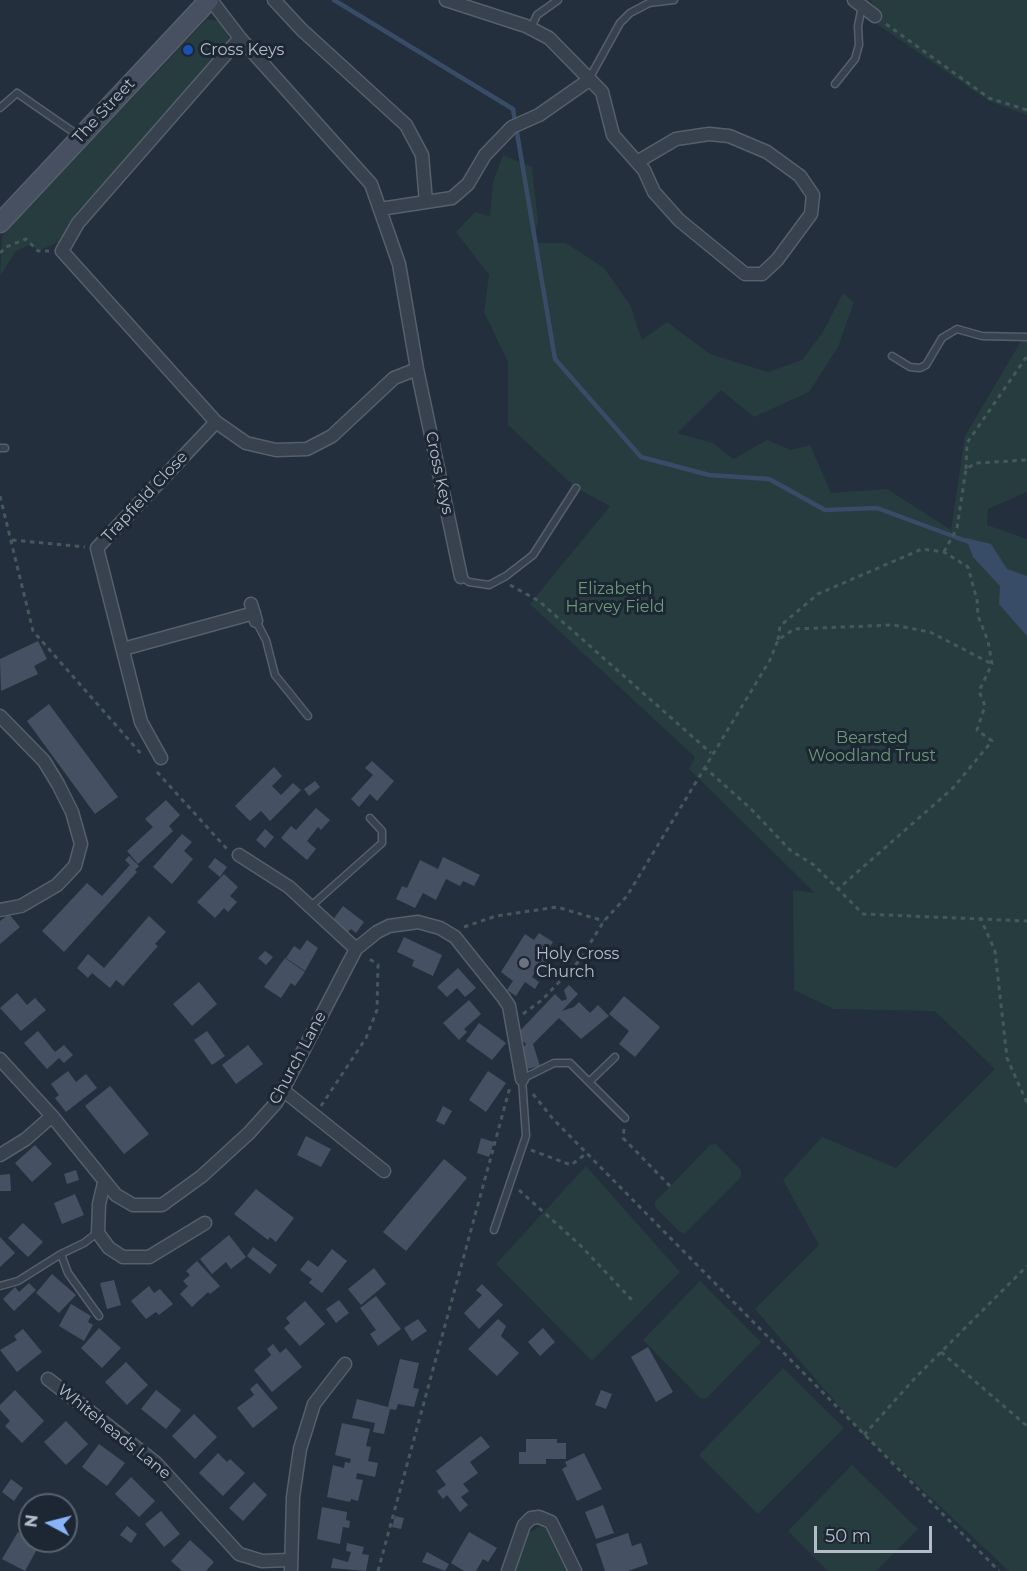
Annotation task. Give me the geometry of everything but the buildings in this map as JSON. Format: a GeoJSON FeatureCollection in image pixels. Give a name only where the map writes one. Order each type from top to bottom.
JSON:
{"type":"FeatureCollection","features":[{"type":"Feature","properties":{"kind":"street","name":"Cross Keys"},"geometry":{"type":"LineString","coordinates":[[210,0],[240,39],[371,183],[399,264],[417,369],[461,577]]}},
{"type":"Feature","properties":{"kind":"street","name":"The Street"},"geometry":{"type":"LineString","coordinates":[[0,223],[210,0]]}},
{"type":"Feature","properties":{"kind":"street"},"geometry":{"type":"LineString","coordinates":[[274,0],[302,30],[406,125],[422,155],[426,202]]}},
{"type":"Feature","properties":{"kind":"street"},"geometry":{"type":"LineString","coordinates":[[446,0],[530,28],[549,38],[602,92],[614,135],[637,162],[654,192],[679,220],[745,274],[762,274],[777,260],[811,214],[813,195],[800,176],[767,152],[729,135],[709,134],[676,139],[637,162]]}},
{"type":"Feature","properties":{"kind":"street"},"geometry":{"type":"LineString","coordinates":[[858,3],[875,16]]}},
{"type":"Feature","properties":{"kind":"street"},"geometry":{"type":"LineString","coordinates":[[240,39],[78,223],[62,251],[216,422],[246,443],[276,450],[307,449],[332,436],[394,378],[417,369]]}},
{"type":"Feature","properties":{"kind":"street"},"geometry":{"type":"LineString","coordinates":[[380,209],[453,198],[468,184],[485,155],[512,127],[539,115],[589,80]]}},
{"type":"Feature","properties":{"kind":"street","name":"Trapfield Close"},"geometry":{"type":"LineString","coordinates":[[161,758],[141,722],[97,548],[216,422]]}},
{"type":"Feature","properties":{"kind":"street"},"geometry":{"type":"LineString","coordinates":[[123,650],[254,613]]}},
{"type":"Feature","properties":{"kind":"street"},"geometry":{"type":"LineString","coordinates":[[0,716],[44,761],[72,812],[81,844],[75,866],[57,885],[21,906],[0,910]]}},
{"type":"Feature","properties":{"kind":"street"},"geometry":{"type":"LineString","coordinates":[[239,855],[289,887],[356,949]]}},
{"type":"Feature","properties":{"kind":"street","name":"Church Lane"},"geometry":{"type":"LineString","coordinates":[[0,1059],[52,1116],[116,1195],[133,1205],[162,1205],[202,1176],[249,1133],[284,1091],[312,1031],[356,949],[377,932],[407,921],[440,928],[455,937],[503,997],[512,1019],[522,1079]]}},
{"type":"Feature","properties":{"kind":"street"},"geometry":{"type":"LineString","coordinates":[[284,1091],[384,1171]]}},
{"type":"Feature","properties":{"kind":"street"},"geometry":{"type":"LineString","coordinates":[[0,1155],[26,1138],[52,1116]]}},
{"type":"Feature","properties":{"kind":"street"},"geometry":{"type":"LineString","coordinates":[[105,1183],[99,1203],[98,1233],[116,1254],[140,1259],[149,1257],[205,1223]]}},
{"type":"Feature","properties":{"kind":"street"},"geometry":{"type":"LineString","coordinates":[[291,1566],[293,1497],[300,1449],[315,1404],[345,1364]]}},
{"type":"Feature","properties":{"kind":"street","name":"Whiteheads Lane"},"geometry":{"type":"LineString","coordinates":[[48,1379],[156,1463],[240,1554],[291,1566]]}},
{"type":"Feature","properties":{"kind":"street"},"geometry":{"type":"LineString","coordinates":[[508,1571],[524,1525],[531,1518],[539,1517],[551,1522],[575,1571]]}},
{"type":"Feature","properties":{"kind":"lane"},"geometry":{"type":"LineString","coordinates":[[530,28],[537,15],[558,0]]}},
{"type":"Feature","properties":{"kind":"lane"},"geometry":{"type":"LineString","coordinates":[[589,80],[620,23],[630,13],[649,3],[674,0]]}},
{"type":"Feature","properties":{"kind":"lane"},"geometry":{"type":"LineString","coordinates":[[835,84],[855,59],[859,45],[858,3]]}},
{"type":"Feature","properties":{"kind":"lane"},"geometry":{"type":"LineString","coordinates":[[0,108],[17,93],[80,137]]}},
{"type":"Feature","properties":{"kind":"lane"},"geometry":{"type":"LineString","coordinates":[[892,356],[910,367],[920,368],[926,365],[942,338],[957,329],[982,336],[1027,337]]}},
{"type":"Feature","properties":{"kind":"lane"},"geometry":{"type":"LineString","coordinates":[[461,577],[469,582],[489,585],[501,579],[533,555],[576,488]]}},
{"type":"Feature","properties":{"kind":"lane"},"geometry":{"type":"LineString","coordinates":[[254,613],[266,640],[275,675],[308,716]]}},
{"type":"Feature","properties":{"kind":"lane"},"geometry":{"type":"LineString","coordinates":[[311,906],[382,843],[382,831],[370,818]]}},
{"type":"Feature","properties":{"kind":"lane"},"geometry":{"type":"LineString","coordinates":[[590,1081],[615,1057]]}},
{"type":"Feature","properties":{"kind":"lane"},"geometry":{"type":"LineString","coordinates":[[494,1230],[523,1148],[526,1125],[522,1079],[562,1062],[570,1063],[625,1118]]}},
{"type":"Feature","properties":{"kind":"lane"},"geometry":{"type":"LineString","coordinates":[[0,1286],[18,1281],[98,1233]]}},
{"type":"Feature","properties":{"kind":"lane"},"geometry":{"type":"LineString","coordinates":[[61,1254],[68,1273],[99,1316]]}},
{"type":"Feature","properties":{"kind":"path"},"geometry":{"type":"LineString","coordinates":[[875,16],[989,98],[1027,110]]}},
{"type":"Feature","properties":{"kind":"path"},"geometry":{"type":"LineString","coordinates":[[0,253],[6,247],[26,239],[38,251],[62,251]]}},
{"type":"Feature","properties":{"kind":"path"},"geometry":{"type":"LineString","coordinates":[[944,552],[952,543],[957,528],[966,469],[967,443],[1027,356]]}},
{"type":"Feature","properties":{"kind":"path"},"geometry":{"type":"LineString","coordinates":[[966,469],[976,463],[1027,460]]}},
{"type":"Feature","properties":{"kind":"path"},"geometry":{"type":"LineString","coordinates":[[0,496],[33,631],[232,855],[239,855]]}},
{"type":"Feature","properties":{"kind":"path"},"geometry":{"type":"LineString","coordinates":[[12,540],[97,548]]}},
{"type":"Feature","properties":{"kind":"path"},"geometry":{"type":"LineString","coordinates":[[512,1019],[532,1008],[579,961],[604,921],[627,896],[770,660],[778,640],[780,626],[818,594],[922,549],[944,552],[968,567],[992,664],[979,691],[985,706],[977,730],[992,741],[952,788],[838,889]]}},
{"type":"Feature","properties":{"kind":"path"},"geometry":{"type":"LineString","coordinates":[[501,579],[539,601],[711,754]]}},
{"type":"Feature","properties":{"kind":"path"},"geometry":{"type":"LineString","coordinates":[[778,640],[794,629],[893,625],[930,632],[992,664]]}},
{"type":"Feature","properties":{"kind":"path"},"geometry":{"type":"LineString","coordinates":[[704,767],[750,808],[790,850],[813,865],[863,914],[980,917],[1027,921]]}},
{"type":"Feature","properties":{"kind":"path"},"geometry":{"type":"LineString","coordinates":[[455,937],[460,929],[495,916],[528,910],[566,908],[604,921]]}},
{"type":"Feature","properties":{"kind":"path"},"geometry":{"type":"LineString","coordinates":[[980,917],[995,951],[1007,1058],[1027,1103]]}},
{"type":"Feature","properties":{"kind":"path"},"geometry":{"type":"LineString","coordinates":[[315,1115],[366,1038],[377,1010],[378,965],[356,949]]}},
{"type":"Feature","properties":{"kind":"path"},"geometry":{"type":"LineString","coordinates":[[378,1571],[512,1083],[522,1079],[553,1119],[999,1571]]}},
{"type":"Feature","properties":{"kind":"path"},"geometry":{"type":"LineString","coordinates":[[625,1118],[623,1138],[670,1186]]}},
{"type":"Feature","properties":{"kind":"path"},"geometry":{"type":"LineString","coordinates":[[523,1148],[571,1165],[587,1153]]}},
{"type":"Feature","properties":{"kind":"path"},"geometry":{"type":"LineString","coordinates":[[510,1182],[580,1245],[632,1300]]}},
{"type":"Feature","properties":{"kind":"path"},"geometry":{"type":"LineString","coordinates":[[864,1435],[941,1352],[1027,1266]]}},
{"type":"Feature","properties":{"kind":"path"},"geometry":{"type":"LineString","coordinates":[[941,1352],[1027,1426]]}},
{"type":"Feature","properties":{"kind":"green space"},"geometry":{"type":"Polygon","coordinates":[[[870,0],[1027,0],[1027,115],[989,101],[871,20],[877,10],[870,0]]]}},
{"type":"Feature","properties":{"kind":"green space"},"geometry":{"type":"Polygon","coordinates":[[[207,19],[220,21],[226,31],[230,41],[225,51],[75,214],[59,242],[38,251],[31,244],[16,251],[0,276],[2,236],[207,19]]]}},
{"type":"Feature","properties":{"kind":"green space"},"geometry":{"type":"Polygon","coordinates":[[[503,155],[532,167],[538,222],[532,243],[566,243],[604,268],[630,305],[642,340],[667,322],[710,354],[768,372],[802,360],[823,332],[843,293],[854,302],[838,347],[809,392],[754,417],[721,390],[677,433],[713,443],[733,459],[767,440],[791,450],[810,445],[831,493],[887,489],[951,530],[965,436],[1027,331],[1027,492],[988,509],[987,525],[1027,539],[1027,1571],[1009,1571],[864,1435],[755,1309],[819,1245],[783,1180],[822,1137],[896,1168],[995,1069],[935,1011],[834,1009],[794,990],[793,890],[815,893],[689,769],[695,757],[530,604],[610,506],[576,488],[508,425],[508,362],[484,312],[489,275],[456,232],[475,212],[490,216],[493,182],[503,155]]]}},
{"type":"Feature","properties":{"kind":"green space"},"geometry":{"type":"Polygon","coordinates":[[[716,1144],[741,1170],[741,1177],[685,1233],[680,1232],[655,1207],[655,1202],[710,1145],[716,1144]]]}},
{"type":"Feature","properties":{"kind":"green space"},"geometry":{"type":"Polygon","coordinates":[[[586,1166],[680,1272],[592,1361],[496,1264],[586,1166]]]}},
{"type":"Feature","properties":{"kind":"green space"},"geometry":{"type":"Polygon","coordinates":[[[700,1281],[761,1342],[707,1398],[700,1398],[643,1340],[700,1281]]]}},
{"type":"Feature","properties":{"kind":"green space"},"geometry":{"type":"Polygon","coordinates":[[[783,1368],[844,1428],[758,1514],[699,1455],[783,1368]]]}},
{"type":"Feature","properties":{"kind":"green space"},"geometry":{"type":"Polygon","coordinates":[[[852,1465],[918,1529],[876,1571],[828,1571],[788,1531],[852,1465]]]}},
{"type":"Feature","properties":{"kind":"green space"},"geometry":{"type":"Polygon","coordinates":[[[541,1526],[549,1530],[570,1571],[513,1571],[528,1533],[541,1526]]]}},
{"type":"Feature","properties":{"kind":"water"},"geometry":{"type":"Polygon","coordinates":[[[966,538],[991,544],[1007,569],[1027,576],[1027,636],[999,604],[1000,586],[973,557],[966,538]]]}},
{"type":"Feature","properties":{"kind":"waterway"},"geometry":{"type":"LineString","coordinates":[[334,0],[513,109],[555,359],[641,457],[709,475],[769,479],[825,510],[877,508],[969,542]]}},
{"type":"Feature","properties":{"kind":"place","name":"Cross Keys"},"geometry":{"type":"Point","coordinates":[188,50]}},
{"type":"Feature","properties":{"kind":"place","name":"Holy Cross Church"},"geometry":{"type":"Point","coordinates":[524,963]}},
{"type":"Feature","properties":{"kind":"park label","name":"Elizabeth Harvey Field"},"geometry":{"type":"Point","coordinates":[615,598]}},
{"type":"Feature","properties":{"kind":"park label","name":"Bearsted Woodland Trust"},"geometry":{"type":"Point","coordinates":[872,747]}}]}
